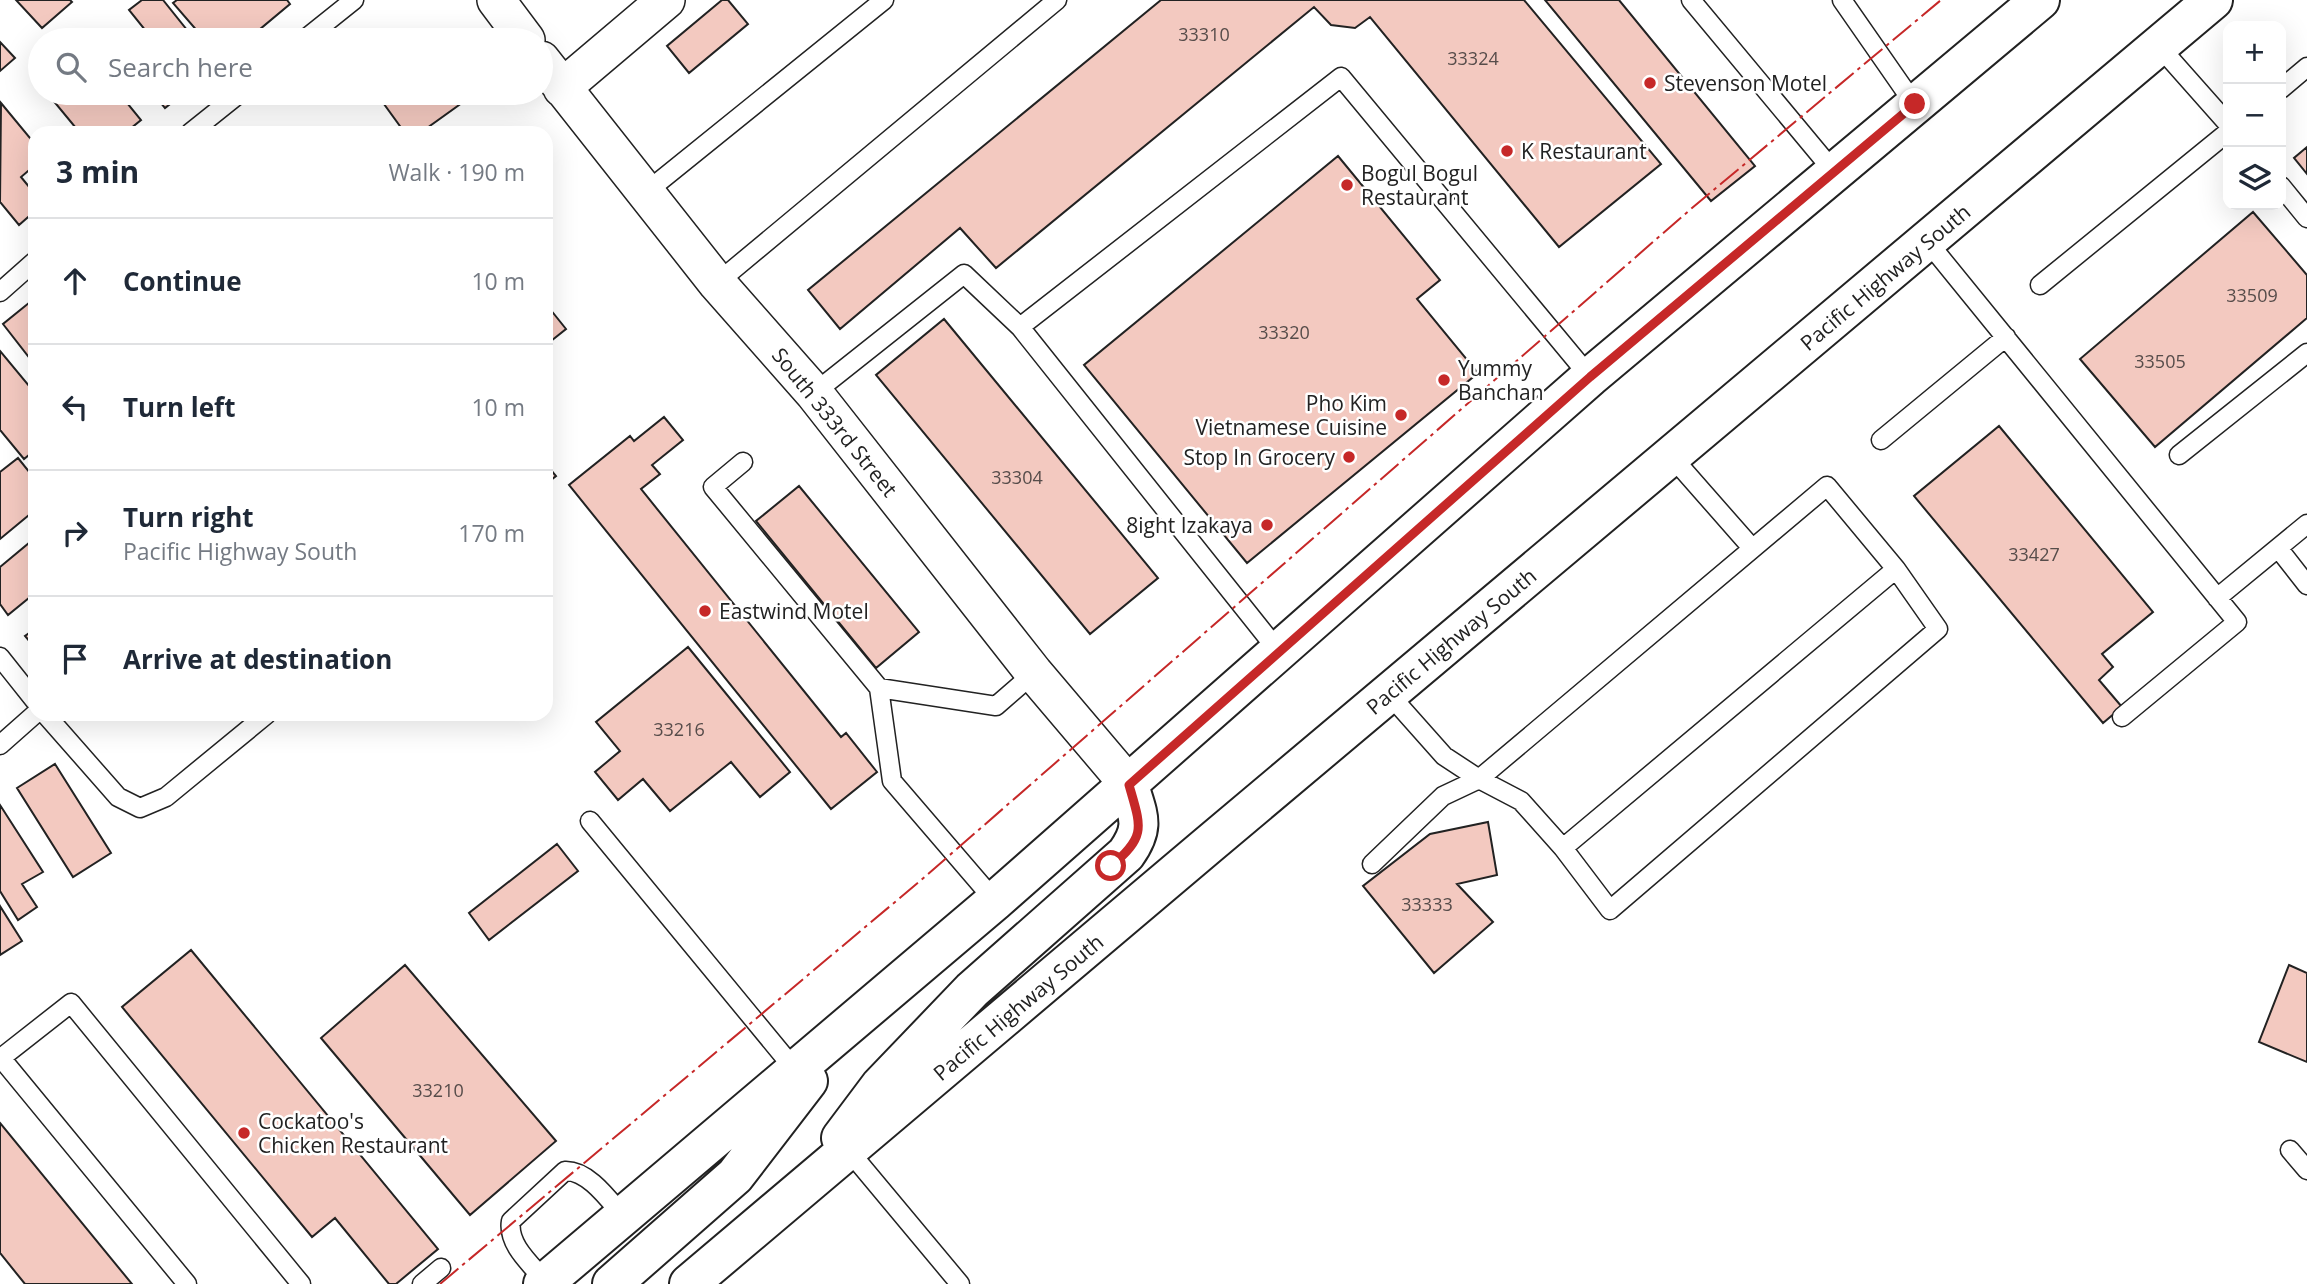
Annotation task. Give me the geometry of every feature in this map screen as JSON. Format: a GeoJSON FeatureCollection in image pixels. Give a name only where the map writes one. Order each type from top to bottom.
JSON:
{"type":"FeatureCollection","features":[{"type":"Feature","properties":{"kind":"main road"},"geometry":{"type":"LineString","coordinates":[[545,1283],[1129,785],[1590,377],[2040,0]]}},
{"type":"Feature","properties":{"kind":"main road","name":"Pacific Highway South"},"geometry":{"type":"LineString","coordinates":[[690,1284],[2213,0]]}},
{"type":"Feature","properties":{"kind":"main road"},"geometry":{"type":"LineString","coordinates":[[799,1193],[880,1086],[972,990],[1126,854],[1138,838],[1139,821],[1129,785]]}},
{"type":"Feature","properties":{"kind":"main road"},"geometry":{"type":"LineString","coordinates":[[612,1284],[735,1176],[854,1021]]}},
{"type":"Feature","properties":{"kind":"street"},"geometry":{"type":"LineString","coordinates":[[496,0],[517,28]]}},
{"type":"Feature","properties":{"kind":"street"},"geometry":{"type":"LineString","coordinates":[[553,73],[666,0]]}},
{"type":"Feature","properties":{"kind":"street","name":"South 333rd Street"},"geometry":{"type":"LineString","coordinates":[[553,77],[717,283],[814,393],[1034,673],[1129,785]]}},
{"type":"Feature","properties":{"kind":"lane"},"geometry":{"type":"LineString","coordinates":[[319,28],[354,0]]}},
{"type":"Feature","properties":{"kind":"lane"},"geometry":{"type":"LineString","coordinates":[[645,193],[884,0]]}},
{"type":"Feature","properties":{"kind":"lane"},"geometry":{"type":"LineString","coordinates":[[717,283],[1057,0]]}},
{"type":"Feature","properties":{"kind":"lane"},"geometry":{"type":"LineString","coordinates":[[1690,0],[1835,173]]}},
{"type":"Feature","properties":{"kind":"lane"},"geometry":{"type":"LineString","coordinates":[[1845,1],[1915,104]]}},
{"type":"Feature","properties":{"kind":"lane"},"geometry":{"type":"LineString","coordinates":[[2158,45],[2223,118]]}},
{"type":"Feature","properties":{"kind":"lane"},"geometry":{"type":"LineString","coordinates":[[2286,85],[2307,67]]}},
{"type":"Feature","properties":{"kind":"lane"},"geometry":{"type":"LineString","coordinates":[[1020,327],[1341,77],[1590,377]]}},
{"type":"Feature","properties":{"kind":"lane"},"geometry":{"type":"LineString","coordinates":[[199,126],[225,105]]}},
{"type":"Feature","properties":{"kind":"lane"},"geometry":{"type":"LineString","coordinates":[[2040,285],[2223,136]]}},
{"type":"Feature","properties":{"kind":"lane"},"geometry":{"type":"LineString","coordinates":[[2286,192],[2307,218]]}},
{"type":"Feature","properties":{"kind":"lane"},"geometry":{"type":"LineString","coordinates":[[1927,242],[2237,622],[2122,717]]}},
{"type":"Feature","properties":{"kind":"lane"},"geometry":{"type":"LineString","coordinates":[[0,292],[28,267]]}},
{"type":"Feature","properties":{"kind":"lane"},"geometry":{"type":"LineString","coordinates":[[814,393],[964,274],[1020,327],[1279,652]]}},
{"type":"Feature","properties":{"kind":"lane"},"geometry":{"type":"LineString","coordinates":[[1881,440],[2006,337]]}},
{"type":"Feature","properties":{"kind":"lane"},"geometry":{"type":"LineString","coordinates":[[2179,455],[2307,353]]}},
{"type":"Feature","properties":{"kind":"lane"},"geometry":{"type":"LineString","coordinates":[[1672,457],[1752,548]]}},
{"type":"Feature","properties":{"kind":"lane"},"geometry":{"type":"LineString","coordinates":[[743,462],[713,487],[879,688],[892,781],[995,901]]}},
{"type":"Feature","properties":{"kind":"lane"},"geometry":{"type":"LineString","coordinates":[[1372,864],[1443,796],[1479,779],[1826,486],[1896,569],[1938,629],[1610,910],[1563,848],[1521,801],[1479,779],[1444,756],[1388,693]]}},
{"type":"Feature","properties":{"kind":"lane"},"geometry":{"type":"LineString","coordinates":[[2217,598],[2307,524]]}},
{"type":"Feature","properties":{"kind":"lane"},"geometry":{"type":"LineString","coordinates":[[2278,548],[2307,585]]}},
{"type":"Feature","properties":{"kind":"lane"},"geometry":{"type":"LineString","coordinates":[[1563,848],[1896,569]]}},
{"type":"Feature","properties":{"kind":"lane"},"geometry":{"type":"LineString","coordinates":[[0,657],[28,692]]}},
{"type":"Feature","properties":{"kind":"lane"},"geometry":{"type":"LineString","coordinates":[[879,688],[996,706],[1034,673]]}},
{"type":"Feature","properties":{"kind":"lane"},"geometry":{"type":"LineString","coordinates":[[0,745],[28,720]]}},
{"type":"Feature","properties":{"kind":"lane"},"geometry":{"type":"LineString","coordinates":[[52,721],[118,797],[140,808],[166,797],[258,721]]}},
{"type":"Feature","properties":{"kind":"lane"},"geometry":{"type":"LineString","coordinates":[[590,821],[796,1071]]}},
{"type":"Feature","properties":{"kind":"lane"},"geometry":{"type":"LineString","coordinates":[[187,1284],[1,1058],[71,1003],[301,1284]]}},
{"type":"Feature","properties":{"kind":"lane"},"geometry":{"type":"LineString","coordinates":[[2290,1150],[2307,1170]]}},
{"type":"Feature","properties":{"kind":"lane"},"geometry":{"type":"LineString","coordinates":[[849,1151],[956,1283]]}},
{"type":"Feature","properties":{"kind":"lane"},"geometry":{"type":"LineString","coordinates":[[545,1283],[514,1243],[511,1221],[565,1171],[574,1171],[589,1180],[623,1216]]}},
{"type":"Feature","properties":{"kind":"lane"},"geometry":{"type":"LineString","coordinates":[[422,1284],[441,1268]]}},
{"type":"Feature","properties":{"kind":"building"},"geometry":{"type":"Polygon","coordinates":[[[16,0],[70,0],[72,2],[42,28],[16,0]]]}},
{"type":"Feature","properties":{"kind":"building"},"geometry":{"type":"Polygon","coordinates":[[[142,0],[163,0],[185,28],[144,28],[129,10],[142,0]]]}},
{"type":"Feature","properties":{"kind":"building"},"geometry":{"type":"Polygon","coordinates":[[[177,0],[287,0],[290,4],[261,28],[195,28],[173,3],[177,0]]]}},
{"type":"Feature","properties":{"kind":"building"},"geometry":{"type":"Polygon","coordinates":[[[722,0],[728,0],[748,24],[689,73],[667,46],[722,0]]]}},
{"type":"Feature","properties":{"kind":"building"},"geometry":{"type":"Polygon","coordinates":[[[1161,0],[1524,0],[1661,164],[1559,247],[1370,17],[1355,28],[1331,25],[1314,7],[996,268],[960,228],[840,329],[808,290],[1161,0]]]}},
{"type":"Feature","properties":{"kind":"building","name":"Stevenson Motel"},"geometry":{"type":"Polygon","coordinates":[[[1545,0],[1619,0],[1755,166],[1711,201],[1545,0]]]}},
{"type":"Feature","properties":{"kind":"building"},"geometry":{"type":"Polygon","coordinates":[[[0,42],[15,58],[0,71],[0,42]]]}},
{"type":"Feature","properties":{"kind":"building"},"geometry":{"type":"Polygon","coordinates":[[[1,103],[28,136],[28,171],[21,177],[28,186],[28,217],[19,225],[0,202],[1,103]]]}},
{"type":"Feature","properties":{"kind":"building"},"geometry":{"type":"Polygon","coordinates":[[[57,105],[129,105],[141,120],[134,126],[74,126],[57,105]]]}},
{"type":"Feature","properties":{"kind":"building"},"geometry":{"type":"Polygon","coordinates":[[[385,105],[459,105],[430,126],[400,126],[385,105]]]}},
{"type":"Feature","properties":{"kind":"building"},"geometry":{"type":"Polygon","coordinates":[[[2307,147],[2307,174],[2294,158],[2307,147]]]}},
{"type":"Feature","properties":{"kind":"building"},"geometry":{"type":"Polygon","coordinates":[[[1338,156],[1440,280],[1417,299],[1478,373],[1247,563],[1084,365],[1338,156]]]}},
{"type":"Feature","properties":{"kind":"building"},"geometry":{"type":"Polygon","coordinates":[[[2253,212],[2307,275],[2307,318],[2155,447],[2080,359],[2253,212]]]}},
{"type":"Feature","properties":{"kind":"building"},"geometry":{"type":"Polygon","coordinates":[[[28,304],[28,356],[3,324],[28,304]]]}},
{"type":"Feature","properties":{"kind":"building"},"geometry":{"type":"Polygon","coordinates":[[[553,313],[566,329],[553,339],[553,313]]]}},
{"type":"Feature","properties":{"kind":"building"},"geometry":{"type":"Polygon","coordinates":[[[944,319],[1158,578],[1090,634],[876,375],[944,319]]]}},
{"type":"Feature","properties":{"kind":"building"},"geometry":{"type":"Polygon","coordinates":[[[0,351],[28,385],[28,456],[24,459],[0,430],[0,351]]]}},
{"type":"Feature","properties":{"kind":"building","name":"Eastwind Motel"},"geometry":{"type":"Polygon","coordinates":[[[664,417],[683,440],[652,465],[660,474],[641,489],[841,737],[846,733],[877,772],[831,809],[569,485],[630,436],[634,441],[664,417]]]}},
{"type":"Feature","properties":{"kind":"building"},"geometry":{"type":"Polygon","coordinates":[[[1999,426],[2153,612],[2102,654],[2113,667],[2099,680],[2122,707],[2103,723],[1914,496],[1999,426]]]}},
{"type":"Feature","properties":{"kind":"building"},"geometry":{"type":"Polygon","coordinates":[[[18,458],[28,470],[28,516],[0,539],[0,472],[18,458]]]}},
{"type":"Feature","properties":{"kind":"building"},"geometry":{"type":"Polygon","coordinates":[[[799,486],[919,632],[876,668],[756,521],[799,486]]]}},
{"type":"Feature","properties":{"kind":"building"},"geometry":{"type":"Polygon","coordinates":[[[28,544],[28,599],[8,615],[0,604],[0,567],[28,544]]]}},
{"type":"Feature","properties":{"kind":"building"},"geometry":{"type":"Polygon","coordinates":[[[688,647],[790,772],[760,797],[731,762],[670,811],[643,779],[618,800],[595,772],[620,751],[596,722],[688,647]]]}},
{"type":"Feature","properties":{"kind":"building"},"geometry":{"type":"Polygon","coordinates":[[[55,764],[111,853],[73,877],[17,788],[55,764]]]}},
{"type":"Feature","properties":{"kind":"building"},"geometry":{"type":"Polygon","coordinates":[[[0,805],[43,872],[22,884],[37,907],[18,920],[0,891],[0,805]]]}},
{"type":"Feature","properties":{"kind":"building"},"geometry":{"type":"Polygon","coordinates":[[[1488,822],[1497,875],[1457,884],[1493,922],[1434,973],[1363,886],[1430,834],[1488,822]]]}},
{"type":"Feature","properties":{"kind":"building"},"geometry":{"type":"Polygon","coordinates":[[[557,844],[578,871],[489,940],[469,913],[557,844]]]}},
{"type":"Feature","properties":{"kind":"building"},"geometry":{"type":"Polygon","coordinates":[[[0,906],[22,941],[0,955],[0,906]]]}},
{"type":"Feature","properties":{"kind":"building"},"geometry":{"type":"Polygon","coordinates":[[[191,950],[438,1249],[396,1284],[389,1284],[335,1218],[312,1237],[122,1007],[191,950]]]}},
{"type":"Feature","properties":{"kind":"building"},"geometry":{"type":"Polygon","coordinates":[[[405,965],[556,1141],[470,1215],[321,1038],[405,965]]]}},
{"type":"Feature","properties":{"kind":"building"},"geometry":{"type":"Polygon","coordinates":[[[2289,965],[2307,973],[2307,1062],[2259,1042],[2289,965]]]}},
{"type":"Feature","properties":{"kind":"building"},"geometry":{"type":"Polygon","coordinates":[[[0,1123],[132,1284],[25,1284],[0,1253],[0,1123]]]}},
{"type":"Feature","properties":{"kind":"power"},"geometry":{"type":"LineString","coordinates":[[440,1284],[920,881],[1692,208],[1941,0]]}},
{"type":"Feature","properties":{"kind":"place","name":"Stevenson Motel"},"geometry":{"type":"Point","coordinates":[1650,83]}},
{"type":"Feature","properties":{"kind":"place","name":"K Restaurant"},"geometry":{"type":"Point","coordinates":[1507,151]}},
{"type":"Feature","properties":{"kind":"place","name":"Bogul Bogul Restaurant"},"geometry":{"type":"Point","coordinates":[1347,185]}},
{"type":"Feature","properties":{"kind":"place","name":"Yummy Banchan"},"geometry":{"type":"Point","coordinates":[1444,380]}},
{"type":"Feature","properties":{"kind":"place","name":"Pho Kim Vietnamese Cuisine"},"geometry":{"type":"Point","coordinates":[1401,415]}},
{"type":"Feature","properties":{"kind":"place","name":"Stop In Grocery"},"geometry":{"type":"Point","coordinates":[1349,457]}},
{"type":"Feature","properties":{"kind":"place","name":"8ight Izakaya"},"geometry":{"type":"Point","coordinates":[1267,525]}},
{"type":"Feature","properties":{"kind":"place","name":"Eastwind Motel"},"geometry":{"type":"Point","coordinates":[705,611]}},
{"type":"Feature","properties":{"kind":"place","name":"Cockatoo's Chicken Restaurant"},"geometry":{"type":"Point","coordinates":[244,1133]}},
{"type":"Feature","properties":{"kind":"route"},"geometry":{"type":"LineString","coordinates":[[1111,866],[1126,854],[1138,838],[1139,821],[1129,785],[1590,377],[1915,104]]}}]}
